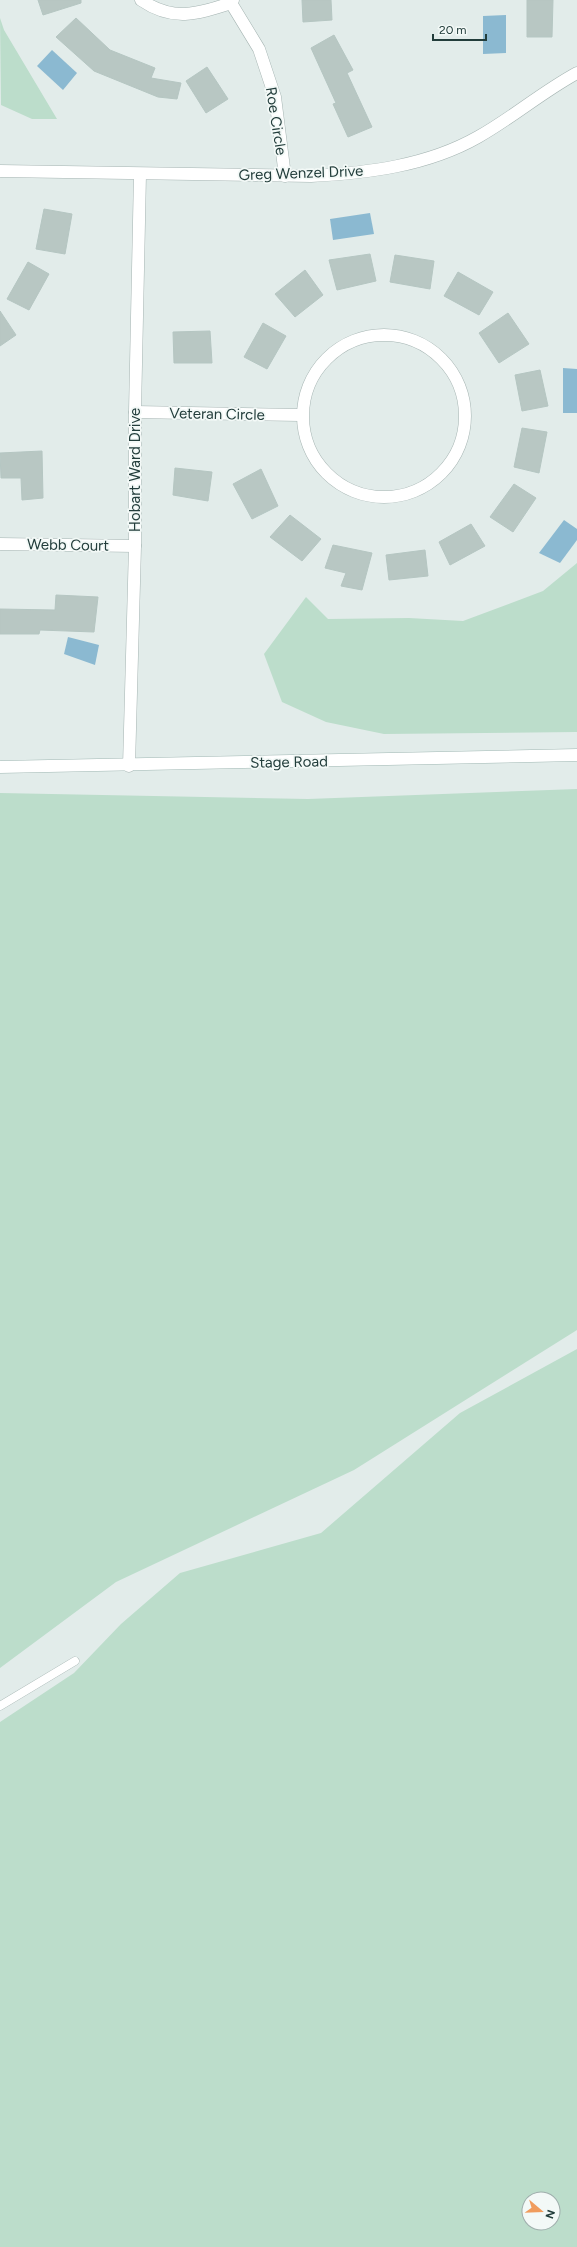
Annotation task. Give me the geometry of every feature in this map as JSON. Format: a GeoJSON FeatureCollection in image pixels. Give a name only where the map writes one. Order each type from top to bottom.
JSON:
{"type":"FeatureCollection","features":[{"type":"Feature","properties":{"kind":"street","name":"Roe Circle"},"geometry":{"type":"LineString","coordinates":[[140,0],[162,11],[180,15],[200,13],[232,1],[259,49],[275,97],[285,176]]}},
{"type":"Feature","properties":{"kind":"street","name":"Greg Wenzel Drive"},"geometry":{"type":"LineString","coordinates":[[0,171],[285,176],[355,174],[394,167],[434,156],[476,138],[510,118],[546,90],[577,73]]}},
{"type":"Feature","properties":{"kind":"street","name":"Hobart Ward Drive"},"geometry":{"type":"LineString","coordinates":[[129,766],[135,546],[135,412],[140,174]]}},
{"type":"Feature","properties":{"kind":"street"},"geometry":{"type":"LineString","coordinates":[[381,335],[402,338],[425,347],[446,361],[460,386],[464,403],[464,425],[457,452],[445,471],[423,488],[401,495],[384,497],[366,494],[332,480],[316,465],[308,450],[301,431],[300,415],[314,380],[322,366],[334,354],[363,337],[381,335]]}},
{"type":"Feature","properties":{"kind":"street","name":"Veteran Circle"},"geometry":{"type":"LineString","coordinates":[[135,412],[300,415]]}},
{"type":"Feature","properties":{"kind":"street","name":"Webb Court"},"geometry":{"type":"LineString","coordinates":[[0,544],[135,546]]}},
{"type":"Feature","properties":{"kind":"street","name":"Stage Road"},"geometry":{"type":"LineString","coordinates":[[0,767],[129,766],[577,755]]}},
{"type":"Feature","properties":{"kind":"lane"},"geometry":{"type":"LineString","coordinates":[[0,1706],[76,1661]]}},
{"type":"Feature","properties":{"kind":"green space"},"geometry":{"type":"Polygon","coordinates":[[[0,18],[4,30],[57,119],[32,119],[1,105],[0,18]]]}},
{"type":"Feature","properties":{"kind":"green space"},"geometry":{"type":"Polygon","coordinates":[[[577,563],[577,732],[384,734],[326,722],[282,702],[264,654],[306,597],[328,619],[409,618],[463,621],[543,591],[577,563]]]}},
{"type":"Feature","properties":{"kind":"green space"},"geometry":{"type":"Polygon","coordinates":[[[577,789],[577,1330],[354,1470],[116,1582],[0,1668],[0,793],[308,799],[577,789]]]}},
{"type":"Feature","properties":{"kind":"green space"},"geometry":{"type":"Polygon","coordinates":[[[577,1349],[577,2247],[0,2247],[0,1722],[74,1673],[121,1624],[180,1573],[321,1533],[460,1413],[577,1349]]]}},
{"type":"Feature","properties":{"kind":"water"},"geometry":{"type":"Polygon","coordinates":[[[506,15],[506,53],[483,54],[483,16],[506,15]]]}},
{"type":"Feature","properties":{"kind":"water"},"geometry":{"type":"Polygon","coordinates":[[[52,50],[77,73],[63,90],[37,66],[52,50]]]}},
{"type":"Feature","properties":{"kind":"water"},"geometry":{"type":"Polygon","coordinates":[[[370,213],[374,234],[333,240],[330,219],[370,213]]]}},
{"type":"Feature","properties":{"kind":"water"},"geometry":{"type":"Polygon","coordinates":[[[563,368],[577,369],[577,413],[563,413],[563,368]]]}},
{"type":"Feature","properties":{"kind":"water"},"geometry":{"type":"Polygon","coordinates":[[[564,520],[577,529],[577,540],[560,563],[539,553],[564,520]]]}},
{"type":"Feature","properties":{"kind":"water"},"geometry":{"type":"Polygon","coordinates":[[[68,637],[99,645],[95,665],[64,654],[68,637]]]}},
{"type":"Feature","properties":{"kind":"building"},"geometry":{"type":"Polygon","coordinates":[[[38,0],[81,0],[81,3],[43,15],[38,0]]]}},
{"type":"Feature","properties":{"kind":"building"},"geometry":{"type":"Polygon","coordinates":[[[302,0],[331,0],[332,20],[303,22],[302,0]]]}},
{"type":"Feature","properties":{"kind":"building"},"geometry":{"type":"Polygon","coordinates":[[[527,0],[553,0],[552,37],[527,37],[527,0]]]}},
{"type":"Feature","properties":{"kind":"building"},"geometry":{"type":"Polygon","coordinates":[[[76,18],[110,50],[155,68],[151,78],[181,83],[177,99],[158,97],[94,71],[56,37],[76,18]]]}},
{"type":"Feature","properties":{"kind":"building"},"geometry":{"type":"Polygon","coordinates":[[[334,35],[353,70],[347,73],[372,127],[348,137],[333,104],[336,103],[311,48],[334,35]]]}},
{"type":"Feature","properties":{"kind":"building"},"geometry":{"type":"Polygon","coordinates":[[[207,67],[228,99],[206,113],[186,81],[207,67]]]}},
{"type":"Feature","properties":{"kind":"building"},"geometry":{"type":"Polygon","coordinates":[[[44,209],[72,214],[65,254],[36,249],[44,209]]]}},
{"type":"Feature","properties":{"kind":"building"},"geometry":{"type":"Polygon","coordinates":[[[370,254],[376,281],[337,290],[329,260],[370,254]]]}},
{"type":"Feature","properties":{"kind":"building"},"geometry":{"type":"Polygon","coordinates":[[[395,255],[434,261],[430,289],[390,282],[395,255]]]}},
{"type":"Feature","properties":{"kind":"building"},"geometry":{"type":"Polygon","coordinates":[[[28,262],[49,274],[29,310],[7,299],[28,262]]]}},
{"type":"Feature","properties":{"kind":"building"},"geometry":{"type":"Polygon","coordinates":[[[305,270],[323,295],[295,317],[275,294],[305,270]]]}},
{"type":"Feature","properties":{"kind":"building"},"geometry":{"type":"Polygon","coordinates":[[[458,272],[493,292],[479,315],[444,296],[458,272]]]}},
{"type":"Feature","properties":{"kind":"building"},"geometry":{"type":"Polygon","coordinates":[[[0,311],[16,335],[0,346],[0,311]]]}},
{"type":"Feature","properties":{"kind":"building"},"geometry":{"type":"Polygon","coordinates":[[[508,313],[529,344],[499,363],[479,333],[508,313]]]}},
{"type":"Feature","properties":{"kind":"building"},"geometry":{"type":"Polygon","coordinates":[[[263,323],[286,336],[267,369],[244,357],[263,323]]]}},
{"type":"Feature","properties":{"kind":"building"},"geometry":{"type":"Polygon","coordinates":[[[210,331],[212,363],[174,363],[173,332],[210,331]]]}},
{"type":"Feature","properties":{"kind":"building"},"geometry":{"type":"Polygon","coordinates":[[[540,370],[548,406],[522,411],[515,375],[540,370]]]}},
{"type":"Feature","properties":{"kind":"building"},"geometry":{"type":"Polygon","coordinates":[[[522,428],[547,432],[539,473],[514,467],[522,428]]]}},
{"type":"Feature","properties":{"kind":"building"},"geometry":{"type":"Polygon","coordinates":[[[42,451],[43,498],[22,500],[21,478],[1,478],[0,453],[42,451]]]}},
{"type":"Feature","properties":{"kind":"building"},"geometry":{"type":"Polygon","coordinates":[[[175,468],[212,472],[208,501],[173,495],[175,468]]]}},
{"type":"Feature","properties":{"kind":"building"},"geometry":{"type":"Polygon","coordinates":[[[261,469],[278,506],[252,519],[233,484],[261,469]]]}},
{"type":"Feature","properties":{"kind":"building"},"geometry":{"type":"Polygon","coordinates":[[[514,484],[536,498],[513,532],[490,517],[514,484]]]}},
{"type":"Feature","properties":{"kind":"building"},"geometry":{"type":"Polygon","coordinates":[[[290,515],[321,539],[302,561],[270,537],[290,515]]]}},
{"type":"Feature","properties":{"kind":"building"},"geometry":{"type":"Polygon","coordinates":[[[471,524],[485,546],[450,565],[439,542],[471,524]]]}},
{"type":"Feature","properties":{"kind":"building"},"geometry":{"type":"Polygon","coordinates":[[[333,545],[372,553],[362,590],[341,586],[346,573],[325,568],[333,545]]]}},
{"type":"Feature","properties":{"kind":"building"},"geometry":{"type":"Polygon","coordinates":[[[425,550],[428,576],[389,580],[386,555],[425,550]]]}},
{"type":"Feature","properties":{"kind":"building"},"geometry":{"type":"Polygon","coordinates":[[[56,595],[98,597],[94,632],[40,630],[39,634],[0,634],[0,609],[55,610],[56,595]]]}}]}
